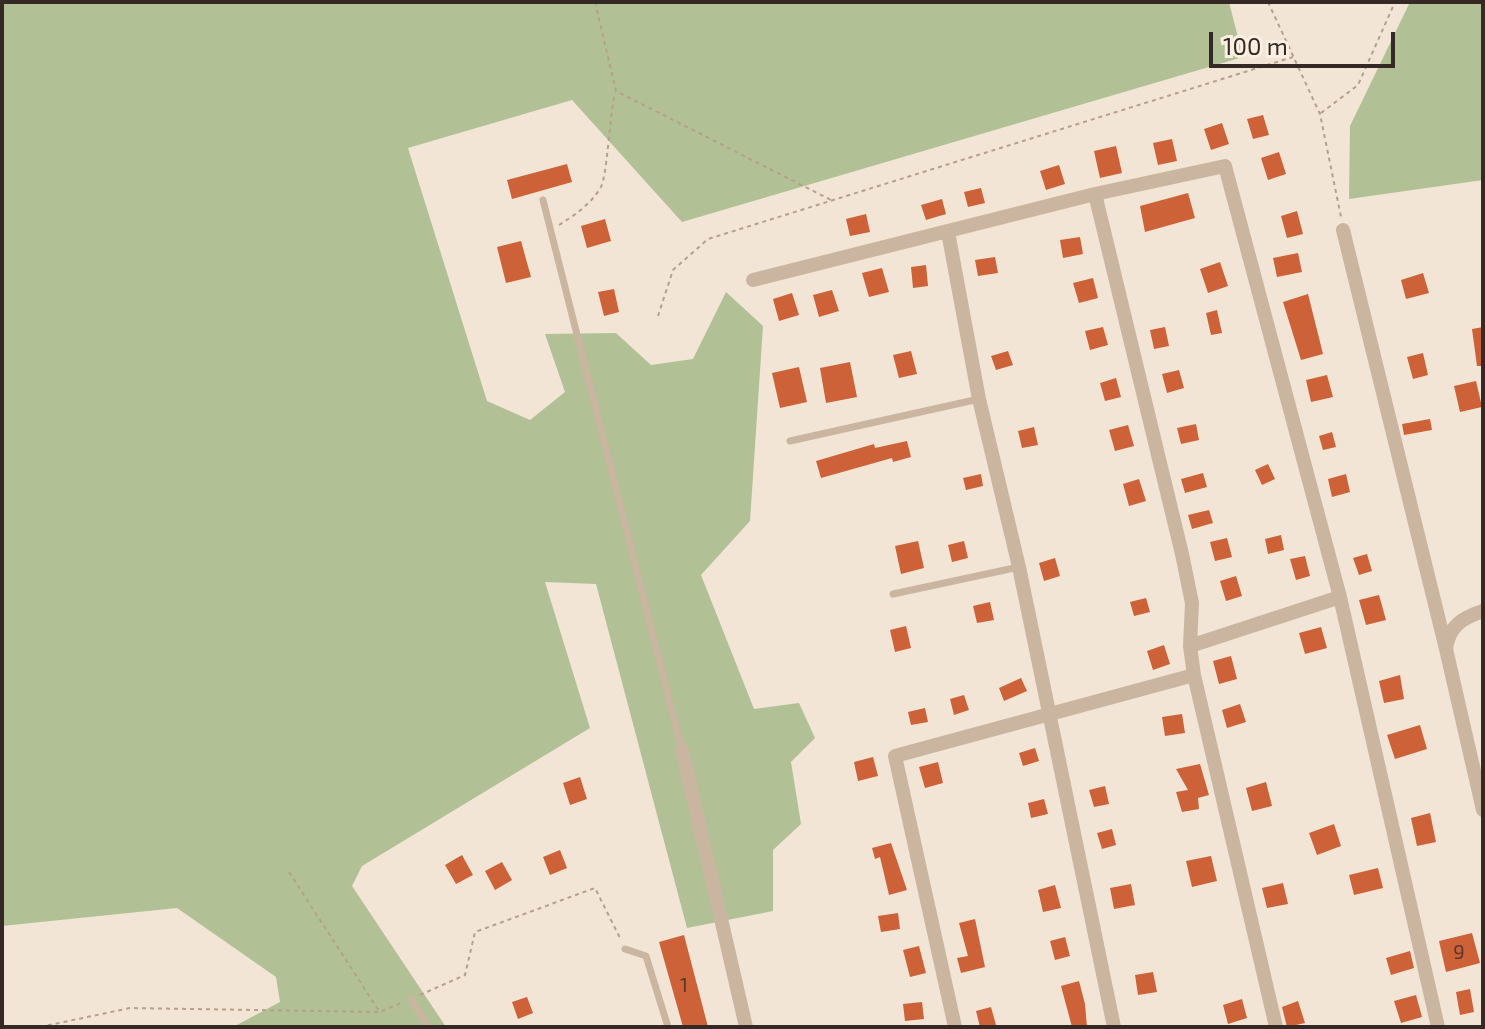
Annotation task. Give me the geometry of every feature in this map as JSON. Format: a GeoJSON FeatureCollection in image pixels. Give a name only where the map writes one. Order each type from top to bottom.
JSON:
{"type":"FeatureCollection","features":[{"type":"Feature","properties":{"kind":"street"},"geometry":{"type":"LineString","coordinates":[[753,280],[1095,194],[1225,166],[1340,597],[1438,1027]]}},
{"type":"Feature","properties":{"kind":"street"},"geometry":{"type":"LineString","coordinates":[[1095,194],[1185,566],[1192,603],[1190,646],[1194,675],[1276,1027]]}},
{"type":"Feature","properties":{"kind":"street"},"geometry":{"type":"LineString","coordinates":[[1343,230],[1483,810]]}},
{"type":"Feature","properties":{"kind":"street"},"geometry":{"type":"LineString","coordinates":[[948,232],[979,399],[1019,567],[1114,1027]]}},
{"type":"Feature","properties":{"kind":"street"},"geometry":{"type":"LineString","coordinates":[[1190,646],[1340,597]]}},
{"type":"Feature","properties":{"kind":"street"},"geometry":{"type":"LineString","coordinates":[[1446,649],[1448,634],[1456,624],[1483,611]]}},
{"type":"Feature","properties":{"kind":"street"},"geometry":{"type":"LineString","coordinates":[[955,1027],[895,756],[1194,675]]}},
{"type":"Feature","properties":{"kind":"street"},"geometry":{"type":"LineString","coordinates":[[682,750],[746,1027]]}},
{"type":"Feature","properties":{"kind":"lane"},"geometry":{"type":"LineString","coordinates":[[543,200],[682,750]]}},
{"type":"Feature","properties":{"kind":"lane"},"geometry":{"type":"LineString","coordinates":[[790,441],[979,399]]}},
{"type":"Feature","properties":{"kind":"lane"},"geometry":{"type":"LineString","coordinates":[[893,594],[1019,567]]}},
{"type":"Feature","properties":{"kind":"lane"},"geometry":{"type":"LineString","coordinates":[[625,949],[646,956],[668,1027]]}},
{"type":"Feature","properties":{"kind":"lane"},"geometry":{"type":"LineString","coordinates":[[411,999],[428,1027]]}},
{"type":"Feature","properties":{"kind":"path"},"geometry":{"type":"LineString","coordinates":[[551,230],[582,209],[603,185],[608,121],[616,91],[595,2]]}},
{"type":"Feature","properties":{"kind":"path"},"geometry":{"type":"LineString","coordinates":[[1268,2],[1320,114],[1343,230]]}},
{"type":"Feature","properties":{"kind":"path"},"geometry":{"type":"LineString","coordinates":[[1320,114],[1358,85],[1395,2]]}},
{"type":"Feature","properties":{"kind":"path"},"geometry":{"type":"LineString","coordinates":[[658,316],[673,270],[708,239],[1293,57]]}},
{"type":"Feature","properties":{"kind":"path"},"geometry":{"type":"LineString","coordinates":[[616,91],[832,201]]}},
{"type":"Feature","properties":{"kind":"path"},"geometry":{"type":"LineString","coordinates":[[289,872],[380,1012]]}},
{"type":"Feature","properties":{"kind":"path"},"geometry":{"type":"LineString","coordinates":[[40,1027],[130,1008],[380,1012],[465,975],[475,932],[595,888],[625,949]]}},
{"type":"Feature","properties":{"kind":"green space"},"geometry":{"type":"Polygon","coordinates":[[[2,2],[1229,2],[1243,57],[682,222],[572,100],[408,148],[487,401],[530,420],[565,392],[545,334],[616,333],[651,365],[693,359],[726,292],[763,326],[750,521],[701,575],[754,709],[799,703],[815,738],[791,762],[801,824],[773,850],[773,911],[687,928],[596,584],[545,582],[590,728],[362,866],[352,886],[446,1027],[233,1027],[280,1002],[276,977],[177,908],[2,926],[2,2]]]}},
{"type":"Feature","properties":{"kind":"green space"},"geometry":{"type":"Polygon","coordinates":[[[1410,2],[1483,2],[1483,180],[1349,199],[1350,126],[1410,2]]]}},
{"type":"Feature","properties":{"kind":"building"},"geometry":{"type":"Polygon","coordinates":[[[1263,115],[1269,135],[1253,139],[1247,119],[1263,115]]]}},
{"type":"Feature","properties":{"kind":"building"},"geometry":{"type":"Polygon","coordinates":[[[1222,123],[1229,144],[1211,150],[1204,129],[1222,123]]]}},
{"type":"Feature","properties":{"kind":"building"},"geometry":{"type":"Polygon","coordinates":[[[1172,139],[1177,161],[1158,165],[1153,143],[1172,139]]]}},
{"type":"Feature","properties":{"kind":"building"},"geometry":{"type":"Polygon","coordinates":[[[1116,146],[1122,173],[1100,178],[1094,151],[1116,146]]]}},
{"type":"Feature","properties":{"kind":"building"},"geometry":{"type":"Polygon","coordinates":[[[1279,152],[1286,174],[1268,180],[1261,158],[1279,152]]]}},
{"type":"Feature","properties":{"kind":"building"},"geometry":{"type":"Polygon","coordinates":[[[567,164],[572,182],[512,199],[507,180],[567,164]]]}},
{"type":"Feature","properties":{"kind":"building"},"geometry":{"type":"Polygon","coordinates":[[[1059,165],[1065,184],[1046,190],[1040,171],[1059,165]]]}},
{"type":"Feature","properties":{"kind":"building"},"geometry":{"type":"Polygon","coordinates":[[[981,188],[985,203],[968,207],[964,192],[981,188]]]}},
{"type":"Feature","properties":{"kind":"building"},"geometry":{"type":"Polygon","coordinates":[[[1188,193],[1195,218],[1145,232],[1140,206],[1188,193]]]}},
{"type":"Feature","properties":{"kind":"building"},"geometry":{"type":"Polygon","coordinates":[[[942,199],[946,214],[926,220],[921,205],[942,199]]]}},
{"type":"Feature","properties":{"kind":"building"},"geometry":{"type":"Polygon","coordinates":[[[1297,211],[1303,234],[1287,238],[1281,216],[1297,211]]]}},
{"type":"Feature","properties":{"kind":"building"},"geometry":{"type":"Polygon","coordinates":[[[866,214],[870,232],[850,236],[846,219],[866,214]]]}},
{"type":"Feature","properties":{"kind":"building"},"geometry":{"type":"Polygon","coordinates":[[[605,219],[611,241],[587,248],[581,226],[605,219]]]}},
{"type":"Feature","properties":{"kind":"building"},"geometry":{"type":"Polygon","coordinates":[[[1080,237],[1083,254],[1063,258],[1060,240],[1080,237]]]}},
{"type":"Feature","properties":{"kind":"building"},"geometry":{"type":"Polygon","coordinates":[[[521,241],[531,277],[506,283],[497,247],[521,241]]]}},
{"type":"Feature","properties":{"kind":"building"},"geometry":{"type":"Polygon","coordinates":[[[1298,253],[1302,272],[1277,277],[1273,258],[1298,253]]]}},
{"type":"Feature","properties":{"kind":"building"},"geometry":{"type":"Polygon","coordinates":[[[995,257],[998,273],[978,276],[975,260],[995,257]]]}},
{"type":"Feature","properties":{"kind":"building"},"geometry":{"type":"Polygon","coordinates":[[[1220,262],[1228,286],[1208,293],[1200,269],[1220,262]]]}},
{"type":"Feature","properties":{"kind":"building"},"geometry":{"type":"Polygon","coordinates":[[[926,265],[928,286],[913,288],[911,267],[926,265]]]}},
{"type":"Feature","properties":{"kind":"building"},"geometry":{"type":"Polygon","coordinates":[[[882,268],[889,292],[869,297],[862,273],[882,268]]]}},
{"type":"Feature","properties":{"kind":"building"},"geometry":{"type":"Polygon","coordinates":[[[1423,273],[1429,293],[1406,299],[1401,280],[1423,273]]]}},
{"type":"Feature","properties":{"kind":"building"},"geometry":{"type":"Polygon","coordinates":[[[1093,278],[1098,298],[1079,303],[1073,283],[1093,278]]]}},
{"type":"Feature","properties":{"kind":"building"},"geometry":{"type":"Polygon","coordinates":[[[614,289],[619,312],[604,316],[598,292],[614,289]]]}},
{"type":"Feature","properties":{"kind":"building"},"geometry":{"type":"Polygon","coordinates":[[[832,290],[839,311],[819,317],[813,295],[832,290]]]}},
{"type":"Feature","properties":{"kind":"building"},"geometry":{"type":"Polygon","coordinates":[[[792,293],[799,315],[779,321],[773,299],[792,293]]]}},
{"type":"Feature","properties":{"kind":"building"},"geometry":{"type":"Polygon","coordinates":[[[1308,294],[1323,354],[1301,360],[1283,302],[1308,294]]]}},
{"type":"Feature","properties":{"kind":"building"},"geometry":{"type":"Polygon","coordinates":[[[1217,310],[1222,333],[1211,335],[1206,313],[1217,310]]]}},
{"type":"Feature","properties":{"kind":"building"},"geometry":{"type":"Polygon","coordinates":[[[1103,327],[1108,345],[1090,350],[1085,331],[1103,327]]]}},
{"type":"Feature","properties":{"kind":"building"},"geometry":{"type":"Polygon","coordinates":[[[1165,327],[1169,346],[1154,349],[1150,330],[1165,327]]]}},
{"type":"Feature","properties":{"kind":"building"},"geometry":{"type":"Polygon","coordinates":[[[1483,327],[1483,366],[1477,366],[1472,329],[1483,327]]]}},
{"type":"Feature","properties":{"kind":"building"},"geometry":{"type":"Polygon","coordinates":[[[911,351],[917,374],[899,378],[893,355],[911,351]]]}},
{"type":"Feature","properties":{"kind":"building"},"geometry":{"type":"Polygon","coordinates":[[[1008,351],[1013,365],[996,370],[991,356],[1008,351]]]}},
{"type":"Feature","properties":{"kind":"building"},"geometry":{"type":"Polygon","coordinates":[[[1423,353],[1428,375],[1413,379],[1407,357],[1423,353]]]}},
{"type":"Feature","properties":{"kind":"building"},"geometry":{"type":"Polygon","coordinates":[[[850,362],[857,397],[826,403],[820,368],[850,362]]]}},
{"type":"Feature","properties":{"kind":"building"},"geometry":{"type":"Polygon","coordinates":[[[799,367],[807,402],[780,408],[772,373],[799,367]]]}},
{"type":"Feature","properties":{"kind":"building"},"geometry":{"type":"Polygon","coordinates":[[[1179,370],[1184,388],[1167,393],[1162,374],[1179,370]]]}},
{"type":"Feature","properties":{"kind":"building"},"geometry":{"type":"Polygon","coordinates":[[[1327,375],[1333,397],[1311,402],[1306,380],[1327,375]]]}},
{"type":"Feature","properties":{"kind":"building"},"geometry":{"type":"Polygon","coordinates":[[[1116,378],[1121,397],[1105,401],[1100,383],[1116,378]]]}},
{"type":"Feature","properties":{"kind":"building"},"geometry":{"type":"Polygon","coordinates":[[[1476,381],[1482,407],[1460,412],[1454,386],[1476,381]]]}},
{"type":"Feature","properties":{"kind":"building"},"geometry":{"type":"Polygon","coordinates":[[[1430,419],[1432,430],[1404,435],[1402,424],[1430,419]]]}},
{"type":"Feature","properties":{"kind":"building"},"geometry":{"type":"Polygon","coordinates":[[[1196,424],[1199,440],[1181,444],[1177,428],[1196,424]]]}},
{"type":"Feature","properties":{"kind":"building"},"geometry":{"type":"Polygon","coordinates":[[[1128,425],[1134,446],[1115,451],[1109,430],[1128,425]]]}},
{"type":"Feature","properties":{"kind":"building"},"geometry":{"type":"Polygon","coordinates":[[[1034,427],[1038,445],[1022,448],[1018,431],[1034,427]]]}},
{"type":"Feature","properties":{"kind":"building"},"geometry":{"type":"Polygon","coordinates":[[[1332,432],[1336,447],[1323,450],[1319,436],[1332,432]]]}},
{"type":"Feature","properties":{"kind":"building"},"geometry":{"type":"Polygon","coordinates":[[[907,441],[911,457],[893,462],[892,458],[821,478],[816,461],[874,444],[875,448],[907,441]]]}},
{"type":"Feature","properties":{"kind":"building"},"geometry":{"type":"Polygon","coordinates":[[[1268,464],[1275,479],[1262,485],[1255,470],[1268,464]]]}},
{"type":"Feature","properties":{"kind":"building"},"geometry":{"type":"Polygon","coordinates":[[[1203,473],[1207,487],[1185,493],[1181,479],[1203,473]]]}},
{"type":"Feature","properties":{"kind":"building"},"geometry":{"type":"Polygon","coordinates":[[[981,474],[983,486],[966,490],[963,478],[981,474]]]}},
{"type":"Feature","properties":{"kind":"building"},"geometry":{"type":"Polygon","coordinates":[[[1346,474],[1350,492],[1332,497],[1328,479],[1346,474]]]}},
{"type":"Feature","properties":{"kind":"building"},"geometry":{"type":"Polygon","coordinates":[[[1139,479],[1146,501],[1129,506],[1123,484],[1139,479]]]}},
{"type":"Feature","properties":{"kind":"building"},"geometry":{"type":"Polygon","coordinates":[[[1209,510],[1213,523],[1192,529],[1188,515],[1209,510]]]}},
{"type":"Feature","properties":{"kind":"building"},"geometry":{"type":"Polygon","coordinates":[[[1281,535],[1284,550],[1268,554],[1265,539],[1281,535]]]}},
{"type":"Feature","properties":{"kind":"building"},"geometry":{"type":"Polygon","coordinates":[[[1227,538],[1232,557],[1215,561],[1210,542],[1227,538]]]}},
{"type":"Feature","properties":{"kind":"building"},"geometry":{"type":"Polygon","coordinates":[[[918,541],[924,568],[901,574],[895,546],[918,541]]]}},
{"type":"Feature","properties":{"kind":"building"},"geometry":{"type":"Polygon","coordinates":[[[964,541],[968,558],[952,562],[948,545],[964,541]]]}},
{"type":"Feature","properties":{"kind":"building"},"geometry":{"type":"Polygon","coordinates":[[[1367,554],[1372,571],[1359,575],[1353,558],[1367,554]]]}},
{"type":"Feature","properties":{"kind":"building"},"geometry":{"type":"Polygon","coordinates":[[[1305,556],[1310,576],[1296,580],[1290,559],[1305,556]]]}},
{"type":"Feature","properties":{"kind":"building"},"geometry":{"type":"Polygon","coordinates":[[[1055,558],[1060,576],[1044,581],[1039,563],[1055,558]]]}},
{"type":"Feature","properties":{"kind":"building"},"geometry":{"type":"Polygon","coordinates":[[[1236,576],[1242,596],[1226,601],[1220,581],[1236,576]]]}},
{"type":"Feature","properties":{"kind":"building"},"geometry":{"type":"Polygon","coordinates":[[[1379,595],[1386,620],[1366,625],[1359,600],[1379,595]]]}},
{"type":"Feature","properties":{"kind":"building"},"geometry":{"type":"Polygon","coordinates":[[[1146,598],[1150,612],[1134,616],[1130,602],[1146,598]]]}},
{"type":"Feature","properties":{"kind":"building"},"geometry":{"type":"Polygon","coordinates":[[[990,602],[994,620],[977,623],[973,606],[990,602]]]}},
{"type":"Feature","properties":{"kind":"building"},"geometry":{"type":"Polygon","coordinates":[[[906,626],[911,648],[895,652],[890,630],[906,626]]]}},
{"type":"Feature","properties":{"kind":"building"},"geometry":{"type":"Polygon","coordinates":[[[1321,627],[1327,648],[1305,654],[1299,633],[1321,627]]]}},
{"type":"Feature","properties":{"kind":"building"},"geometry":{"type":"Polygon","coordinates":[[[1164,645],[1170,664],[1153,670],[1147,651],[1164,645]]]}},
{"type":"Feature","properties":{"kind":"building"},"geometry":{"type":"Polygon","coordinates":[[[1231,656],[1237,679],[1219,684],[1213,661],[1231,656]]]}},
{"type":"Feature","properties":{"kind":"building"},"geometry":{"type":"Polygon","coordinates":[[[1400,675],[1404,699],[1384,703],[1379,681],[1400,675]]]}},
{"type":"Feature","properties":{"kind":"building"},"geometry":{"type":"Polygon","coordinates":[[[1021,678],[1027,691],[1004,701],[999,688],[1021,678]]]}},
{"type":"Feature","properties":{"kind":"building"},"geometry":{"type":"Polygon","coordinates":[[[964,695],[969,710],[954,715],[950,699],[964,695]]]}},
{"type":"Feature","properties":{"kind":"building"},"geometry":{"type":"Polygon","coordinates":[[[1240,704],[1246,722],[1227,728],[1222,710],[1240,704]]]}},
{"type":"Feature","properties":{"kind":"building"},"geometry":{"type":"Polygon","coordinates":[[[925,708],[928,722],[911,725],[908,712],[925,708]]]}},
{"type":"Feature","properties":{"kind":"building"},"geometry":{"type":"Polygon","coordinates":[[[1182,714],[1185,733],[1165,736],[1162,717],[1182,714]]]}},
{"type":"Feature","properties":{"kind":"building"},"geometry":{"type":"Polygon","coordinates":[[[1420,725],[1427,749],[1395,759],[1387,735],[1420,725]]]}},
{"type":"Feature","properties":{"kind":"building"},"geometry":{"type":"Polygon","coordinates":[[[1035,748],[1039,761],[1023,766],[1019,753],[1035,748]]]}},
{"type":"Feature","properties":{"kind":"building"},"geometry":{"type":"Polygon","coordinates":[[[873,757],[878,776],[858,781],[854,762],[873,757]]]}},
{"type":"Feature","properties":{"kind":"building"},"geometry":{"type":"Polygon","coordinates":[[[938,762],[943,783],[925,788],[919,767],[938,762]]]}},
{"type":"Feature","properties":{"kind":"building"},"geometry":{"type":"Polygon","coordinates":[[[1200,764],[1209,795],[1198,798],[1199,809],[1182,812],[1176,792],[1188,790],[1176,769],[1200,764]]]}},
{"type":"Feature","properties":{"kind":"building"},"geometry":{"type":"Polygon","coordinates":[[[580,777],[587,799],[570,805],[563,783],[580,777]]]}},
{"type":"Feature","properties":{"kind":"building"},"geometry":{"type":"Polygon","coordinates":[[[1266,782],[1272,806],[1252,811],[1246,788],[1266,782]]]}},
{"type":"Feature","properties":{"kind":"building"},"geometry":{"type":"Polygon","coordinates":[[[1105,786],[1109,804],[1094,807],[1089,790],[1105,786]]]}},
{"type":"Feature","properties":{"kind":"building"},"geometry":{"type":"Polygon","coordinates":[[[1044,799],[1048,814],[1031,818],[1028,803],[1044,799]]]}},
{"type":"Feature","properties":{"kind":"building"},"geometry":{"type":"Polygon","coordinates":[[[1430,813],[1436,842],[1417,846],[1411,818],[1430,813]]]}},
{"type":"Feature","properties":{"kind":"building"},"geometry":{"type":"Polygon","coordinates":[[[1334,824],[1341,846],[1317,855],[1309,833],[1334,824]]]}},
{"type":"Feature","properties":{"kind":"building"},"geometry":{"type":"Polygon","coordinates":[[[1112,829],[1116,845],[1102,849],[1097,833],[1112,829]]]}},
{"type":"Feature","properties":{"kind":"building"},"geometry":{"type":"Polygon","coordinates":[[[891,843],[907,890],[889,895],[880,857],[875,859],[872,848],[891,843]]]}},
{"type":"Feature","properties":{"kind":"building"},"geometry":{"type":"Polygon","coordinates":[[[560,850],[567,868],[550,875],[543,857],[560,850]]]}},
{"type":"Feature","properties":{"kind":"building"},"geometry":{"type":"Polygon","coordinates":[[[462,855],[473,875],[456,884],[445,865],[462,855]]]}},
{"type":"Feature","properties":{"kind":"building"},"geometry":{"type":"Polygon","coordinates":[[[1211,856],[1217,881],[1192,887],[1186,861],[1211,856]]]}},
{"type":"Feature","properties":{"kind":"building"},"geometry":{"type":"Polygon","coordinates":[[[502,862],[512,880],[495,890],[485,871],[502,862]]]}},
{"type":"Feature","properties":{"kind":"building"},"geometry":{"type":"Polygon","coordinates":[[[1378,868],[1383,888],[1354,895],[1349,875],[1378,868]]]}},
{"type":"Feature","properties":{"kind":"building"},"geometry":{"type":"Polygon","coordinates":[[[1283,883],[1288,904],[1267,908],[1262,888],[1283,883]]]}},
{"type":"Feature","properties":{"kind":"building"},"geometry":{"type":"Polygon","coordinates":[[[1131,884],[1135,905],[1114,909],[1110,888],[1131,884]]]}},
{"type":"Feature","properties":{"kind":"building"},"geometry":{"type":"Polygon","coordinates":[[[1055,885],[1061,908],[1043,912],[1038,890],[1055,885]]]}},
{"type":"Feature","properties":{"kind":"building"},"geometry":{"type":"Polygon","coordinates":[[[898,913],[900,929],[881,932],[878,916],[898,913]]]}},
{"type":"Feature","properties":{"kind":"building"},"geometry":{"type":"Polygon","coordinates":[[[975,919],[985,967],[961,973],[957,958],[968,956],[959,923],[975,919]]]}},
{"type":"Feature","properties":{"kind":"building"},"geometry":{"type":"Polygon","coordinates":[[[1472,933],[1480,963],[1446,972],[1439,941],[1472,933]]]}},
{"type":"Feature","properties":{"kind":"building"},"geometry":{"type":"Polygon","coordinates":[[[684,935],[708,1027],[683,1027],[659,942],[684,935]]]}},
{"type":"Feature","properties":{"kind":"building"},"geometry":{"type":"Polygon","coordinates":[[[1065,937],[1070,956],[1055,960],[1050,941],[1065,937]]]}},
{"type":"Feature","properties":{"kind":"building"},"geometry":{"type":"Polygon","coordinates":[[[919,946],[926,973],[910,977],[903,950],[919,946]]]}},
{"type":"Feature","properties":{"kind":"building"},"geometry":{"type":"Polygon","coordinates":[[[1410,951],[1414,968],[1391,975],[1386,958],[1410,951]]]}},
{"type":"Feature","properties":{"kind":"building"},"geometry":{"type":"Polygon","coordinates":[[[1153,972],[1157,992],[1138,995],[1135,975],[1153,972]]]}},
{"type":"Feature","properties":{"kind":"building"},"geometry":{"type":"Polygon","coordinates":[[[1079,981],[1087,1027],[1072,1027],[1061,986],[1079,981]]]}},
{"type":"Feature","properties":{"kind":"building"},"geometry":{"type":"Polygon","coordinates":[[[1470,989],[1474,1012],[1460,1015],[1456,992],[1470,989]]]}},
{"type":"Feature","properties":{"kind":"building"},"geometry":{"type":"Polygon","coordinates":[[[1416,995],[1422,1017],[1401,1023],[1394,1001],[1416,995]]]}},
{"type":"Feature","properties":{"kind":"building"},"geometry":{"type":"Polygon","coordinates":[[[527,997],[533,1013],[518,1019],[512,1002],[527,997]]]}},
{"type":"Feature","properties":{"kind":"building"},"geometry":{"type":"Polygon","coordinates":[[[1242,999],[1247,1018],[1228,1024],[1223,1005],[1242,999]]]}},
{"type":"Feature","properties":{"kind":"building"},"geometry":{"type":"Polygon","coordinates":[[[1298,1001],[1305,1023],[1287,1027],[1282,1007],[1298,1001]]]}},
{"type":"Feature","properties":{"kind":"building"},"geometry":{"type":"Polygon","coordinates":[[[922,1002],[924,1019],[905,1021],[903,1004],[922,1002]]]}},
{"type":"Feature","properties":{"kind":"building"},"geometry":{"type":"Polygon","coordinates":[[[991,1007],[996,1025],[980,1027],[976,1011],[991,1007]]]}}]}
